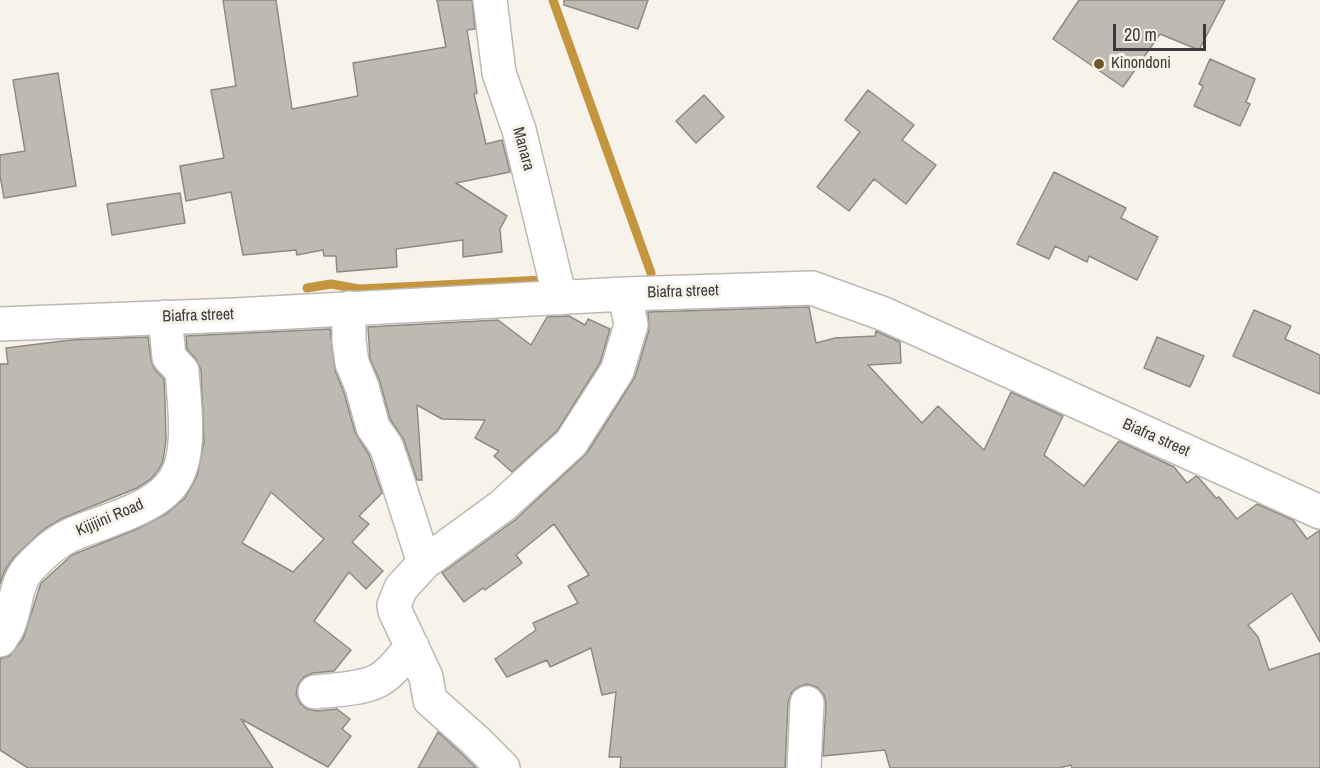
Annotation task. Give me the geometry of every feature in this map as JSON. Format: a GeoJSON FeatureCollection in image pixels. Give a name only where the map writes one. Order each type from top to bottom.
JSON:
{"type":"FeatureCollection","features":[{"type":"Feature","properties":{"kind":"street","name":"Manara"},"geometry":{"type":"LineString","coordinates":[[490,0],[500,73],[519,130],[560,298]]}},
{"type":"Feature","properties":{"kind":"street","name":"Biafra street"},"geometry":{"type":"LineString","coordinates":[[0,324],[626,294],[812,288],[894,319],[1320,512]]}},
{"type":"Feature","properties":{"kind":"street"},"geometry":{"type":"LineString","coordinates":[[503,768],[430,700],[426,677],[398,620],[394,605],[401,588],[424,563],[502,506],[571,443],[617,371],[631,325],[626,294]]}},
{"type":"Feature","properties":{"kind":"street"},"geometry":{"type":"LineString","coordinates":[[349,308],[352,363],[362,387],[373,427],[386,446],[424,563]]}},
{"type":"Feature","properties":{"kind":"street","name":"Kijijini Road"},"geometry":{"type":"LineString","coordinates":[[0,640],[9,626],[18,589],[26,572],[48,550],[79,530],[121,516],[145,504],[164,492],[175,480],[182,464],[185,444],[183,380],[182,371],[170,357],[165,317]]}},
{"type":"Feature","properties":{"kind":"street"},"geometry":{"type":"LineString","coordinates":[[315,692],[377,681],[391,672],[412,646]]}},
{"type":"Feature","properties":{"kind":"street"},"geometry":{"type":"LineString","coordinates":[[804,768],[807,703]]}},
{"type":"Feature","properties":{"kind":"building"},"geometry":{"type":"Polygon","coordinates":[[[223,0],[276,0],[292,109],[358,96],[353,63],[446,47],[437,0],[472,0],[475,29],[467,30],[477,93],[474,94],[486,144],[502,140],[510,172],[456,183],[507,216],[500,229],[502,252],[463,257],[463,240],[396,249],[397,267],[337,272],[336,256],[324,256],[323,250],[297,255],[296,250],[243,255],[231,192],[186,201],[180,166],[224,158],[211,90],[236,86],[223,0]]]}},
{"type":"Feature","properties":{"kind":"building"},"geometry":{"type":"Polygon","coordinates":[[[564,0],[648,0],[638,29],[564,5],[564,0]]]}},
{"type":"Feature","properties":{"kind":"building"},"geometry":{"type":"Polygon","coordinates":[[[1079,0],[1225,0],[1199,50],[1160,34],[1123,87],[1053,39],[1079,0]]]}},
{"type":"Feature","properties":{"kind":"building"},"geometry":{"type":"Polygon","coordinates":[[[1210,59],[1255,79],[1246,102],[1250,104],[1240,126],[1194,106],[1203,86],[1199,84],[1210,59]]]}},
{"type":"Feature","properties":{"kind":"building"},"geometry":{"type":"Polygon","coordinates":[[[58,73],[76,186],[4,198],[0,175],[0,155],[25,151],[13,80],[58,73]]]}},
{"type":"Feature","properties":{"kind":"building"},"geometry":{"type":"Polygon","coordinates":[[[868,90],[914,125],[902,140],[936,165],[906,204],[874,179],[849,211],[817,187],[860,132],[845,120],[868,90]]]}},
{"type":"Feature","properties":{"kind":"building"},"geometry":{"type":"Polygon","coordinates":[[[704,95],[724,117],[696,143],[676,121],[704,95]]]}},
{"type":"Feature","properties":{"kind":"building"},"geometry":{"type":"Polygon","coordinates":[[[1054,172],[1126,208],[1121,218],[1158,237],[1137,280],[1089,256],[1087,262],[1055,246],[1049,259],[1017,244],[1054,172]]]}},
{"type":"Feature","properties":{"kind":"building"},"geometry":{"type":"Polygon","coordinates":[[[180,193],[185,223],[112,235],[107,204],[180,193]]]}},
{"type":"Feature","properties":{"kind":"building"},"geometry":{"type":"Polygon","coordinates":[[[809,307],[816,343],[835,338],[875,336],[876,331],[900,342],[901,363],[868,365],[922,423],[938,406],[984,450],[1011,392],[1063,416],[1044,455],[1084,486],[1119,441],[1174,467],[1187,483],[1196,476],[1198,477],[1237,519],[1257,504],[1293,520],[1307,539],[1320,530],[1320,642],[1292,593],[1248,625],[1258,637],[1269,670],[1320,653],[1320,768],[1072,768],[1071,765],[1059,768],[890,768],[885,750],[823,756],[826,704],[824,695],[817,687],[807,684],[792,692],[788,702],[785,768],[620,768],[621,757],[609,757],[616,692],[602,695],[591,648],[550,667],[547,660],[507,677],[495,659],[536,630],[533,623],[578,603],[568,586],[589,575],[554,524],[516,555],[522,563],[464,602],[442,573],[515,520],[587,453],[635,377],[649,330],[648,312],[809,307]]]}},
{"type":"Feature","properties":{"kind":"building"},"geometry":{"type":"Polygon","coordinates":[[[1254,310],[1291,326],[1285,339],[1320,355],[1320,394],[1233,356],[1254,310]]]}},
{"type":"Feature","properties":{"kind":"building"},"geometry":{"type":"Polygon","coordinates":[[[569,316],[585,325],[588,319],[610,329],[600,363],[557,431],[512,472],[494,456],[499,451],[475,438],[485,420],[442,419],[417,405],[422,480],[417,480],[404,440],[390,419],[380,382],[370,358],[368,327],[498,320],[531,345],[547,317],[569,316]]]}},
{"type":"Feature","properties":{"kind":"building"},"geometry":{"type":"Polygon","coordinates":[[[330,329],[335,370],[355,432],[369,455],[382,493],[359,516],[369,524],[352,542],[383,571],[366,589],[349,572],[314,621],[351,650],[334,671],[313,673],[304,677],[298,685],[296,694],[300,703],[307,709],[317,711],[337,709],[350,719],[342,729],[351,736],[328,767],[241,719],[273,768],[28,768],[0,750],[0,659],[9,656],[23,639],[41,583],[72,555],[135,530],[166,514],[185,498],[197,476],[204,442],[201,370],[196,359],[187,349],[186,336],[330,329]],[[271,492],[242,543],[293,572],[324,539],[271,492]]]}},
{"type":"Feature","properties":{"kind":"building"},"geometry":{"type":"Polygon","coordinates":[[[148,337],[151,360],[155,370],[164,379],[166,440],[163,461],[159,469],[151,479],[137,488],[63,518],[44,529],[14,557],[5,570],[0,584],[0,364],[8,364],[6,348],[71,340],[148,337]]]}},
{"type":"Feature","properties":{"kind":"building"},"geometry":{"type":"Polygon","coordinates":[[[1157,337],[1204,356],[1190,387],[1144,368],[1157,337]]]}},
{"type":"Feature","properties":{"kind":"building"},"geometry":{"type":"Polygon","coordinates":[[[438,732],[462,754],[476,768],[418,768],[438,732]]]}},
{"type":"Feature","properties":{"kind":"waterway"},"geometry":{"type":"LineString","coordinates":[[553,0],[651,273]]}},
{"type":"Feature","properties":{"kind":"waterway"},"geometry":{"type":"LineString","coordinates":[[307,288],[331,284],[359,289],[544,280]]}},
{"type":"Feature","properties":{"kind":"place","name":"Kinondoni"},"geometry":{"type":"Point","coordinates":[1099,64]}}]}
